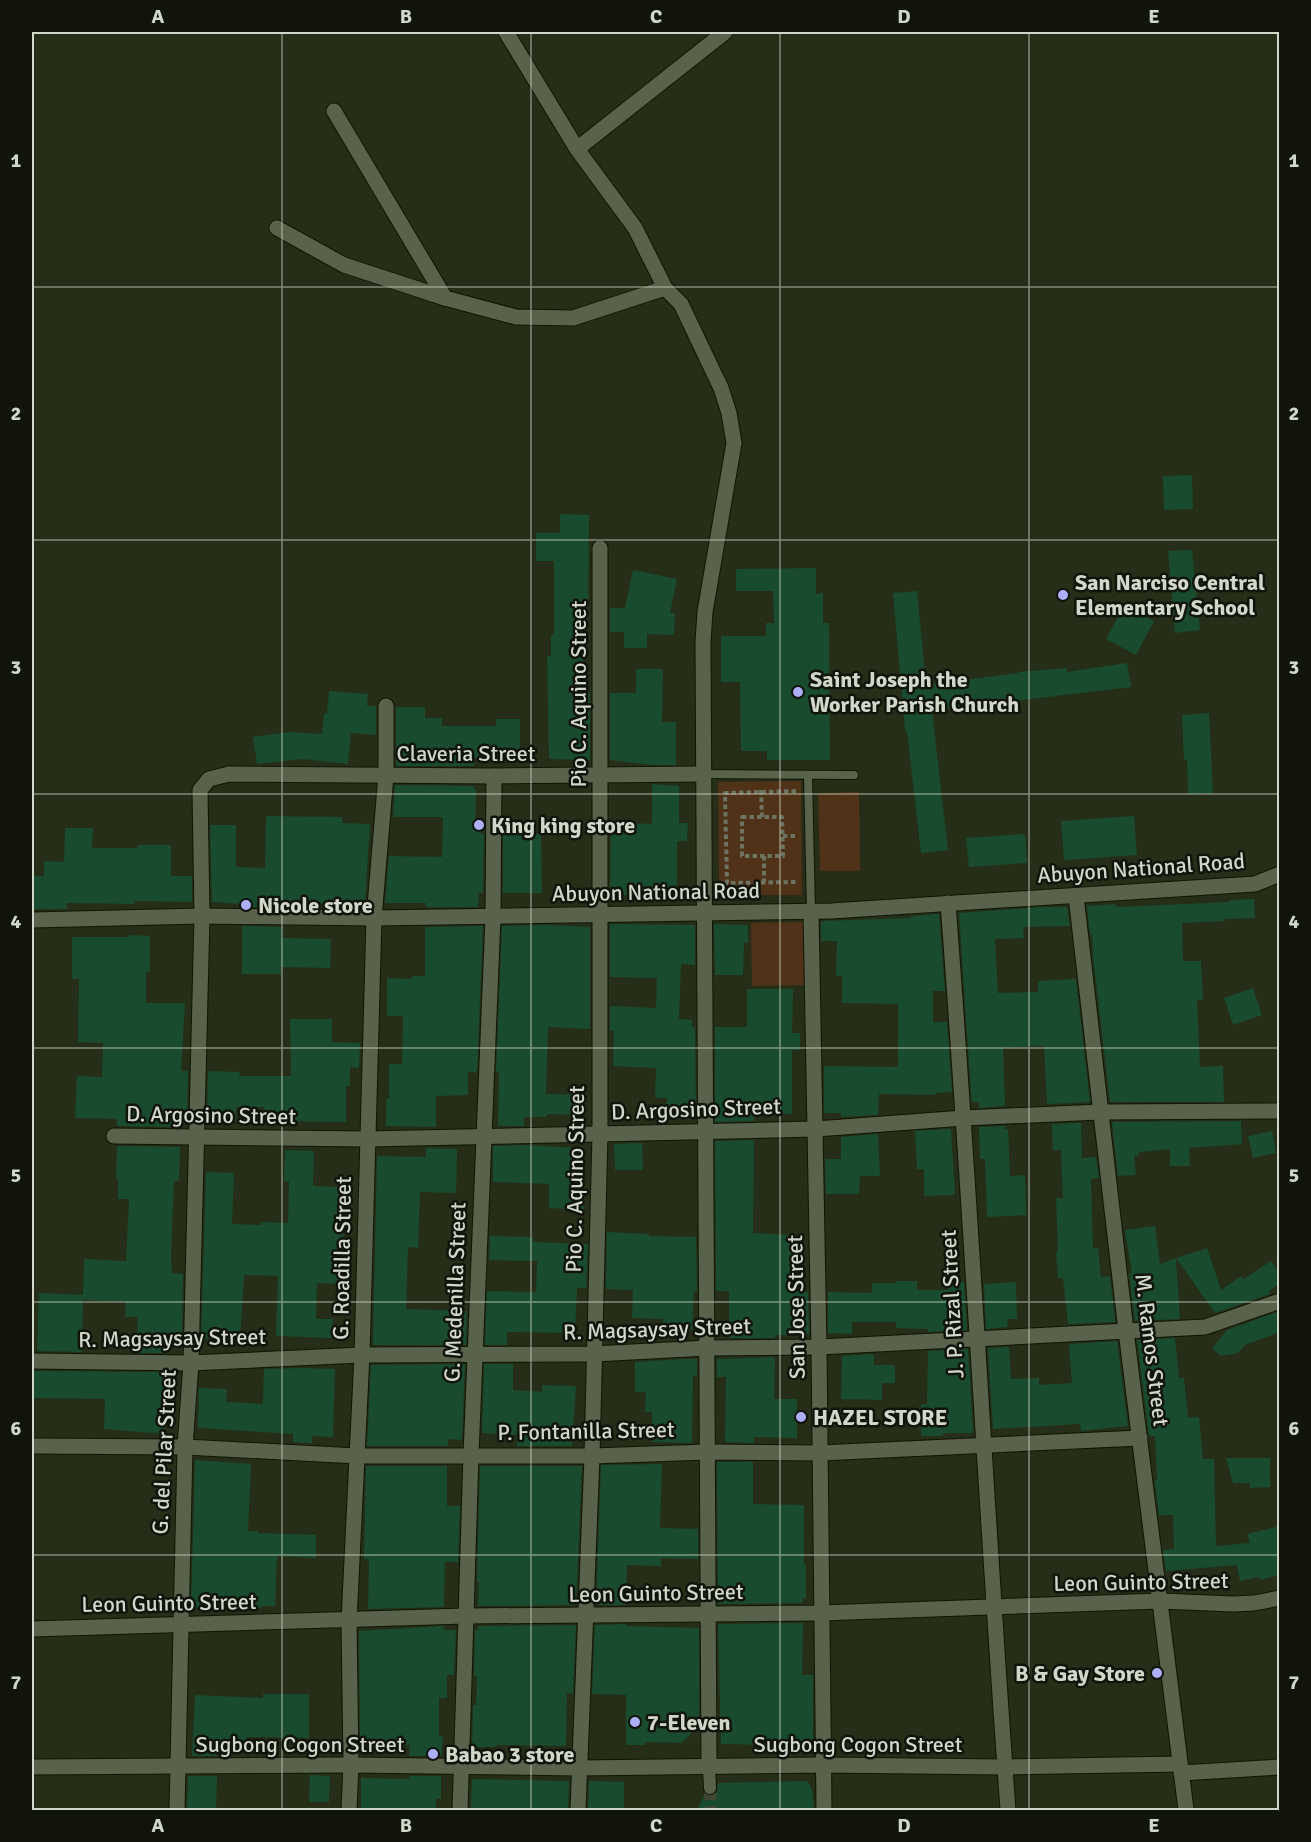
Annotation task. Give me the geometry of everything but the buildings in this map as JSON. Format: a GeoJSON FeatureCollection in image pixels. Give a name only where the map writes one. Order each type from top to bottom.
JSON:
{"type":"FeatureCollection","features":[{"type":"Feature","properties":{"kind":"street"},"geometry":{"type":"LineString","coordinates":[[506,32],[578,149],[635,228],[665,288],[681,304],[721,388],[729,413],[734,443],[705,612],[703,774],[707,1615],[710,1788]]}},
{"type":"Feature","properties":{"kind":"street"},"geometry":{"type":"LineString","coordinates":[[578,149],[725,32]]}},
{"type":"Feature","properties":{"kind":"street"},"geometry":{"type":"LineString","coordinates":[[334,111],[445,298]]}},
{"type":"Feature","properties":{"kind":"street"},"geometry":{"type":"LineString","coordinates":[[277,228],[344,265],[445,298],[516,317],[573,318],[665,288]]}},
{"type":"Feature","properties":{"kind":"street","name":"Pio C. Aquino Street"},"geometry":{"type":"LineString","coordinates":[[578,1810],[592,1456],[600,1134],[600,548]]}},
{"type":"Feature","properties":{"kind":"street","name":"G. Roadilla Street"},"geometry":{"type":"LineString","coordinates":[[349,1810],[351,1765],[349,1621],[362,1355],[374,918],[386,775],[386,706]]}},
{"type":"Feature","properties":{"kind":"street","name":"Claveria Street"},"geometry":{"type":"LineString","coordinates":[[229,774],[494,776],[703,774]]}},
{"type":"Feature","properties":{"kind":"street","name":"G. del Pilar Street"},"geometry":{"type":"LineString","coordinates":[[177,1810],[185,1447],[191,1363],[202,916],[200,790],[209,779],[229,774]]}},
{"type":"Feature","properties":{"kind":"street","name":"G. Medenilla Street"},"geometry":{"type":"LineString","coordinates":[[460,1810],[465,1616],[493,917],[494,776]]}},
{"type":"Feature","properties":{"kind":"street","name":"Abuyon National Road"},"geometry":{"type":"LineString","coordinates":[[32,920],[202,916],[374,918],[811,912],[1255,884],[1280,874]]}},
{"type":"Feature","properties":{"kind":"street","name":"M. Ramos Street"},"geometry":{"type":"LineString","coordinates":[[1076,896],[1126,1331],[1186,1810]]}},
{"type":"Feature","properties":{"kind":"street","name":"J. P. Rizal Street"},"geometry":{"type":"LineString","coordinates":[[948,903],[1008,1810]]}},
{"type":"Feature","properties":{"kind":"street","name":"San Jose Street"},"geometry":{"type":"LineString","coordinates":[[811,912],[816,1129],[824,1810]]}},
{"type":"Feature","properties":{"kind":"street","name":"D. Argosino Street"},"geometry":{"type":"LineString","coordinates":[[114,1136],[367,1139],[816,1129],[964,1118],[1100,1112],[1280,1111]]}},
{"type":"Feature","properties":{"kind":"street","name":"R. Magsaysay Street"},"geometry":{"type":"LineString","coordinates":[[32,1361],[191,1363],[362,1355],[594,1354],[707,1348],[819,1347],[1205,1327],[1280,1301]]}},
{"type":"Feature","properties":{"kind":"street","name":"P. Fontanilla Street"},"geometry":{"type":"LineString","coordinates":[[32,1446],[185,1447],[357,1456],[592,1456],[707,1452],[820,1453],[1140,1438]]}},
{"type":"Feature","properties":{"kind":"street","name":"Leon Guinto Street"},"geometry":{"type":"LineString","coordinates":[[32,1629],[465,1616],[821,1613],[1160,1601],[1233,1604],[1280,1598]]}},
{"type":"Feature","properties":{"kind":"street","name":"Sugbong Cogon Street"},"geometry":{"type":"LineString","coordinates":[[32,1767],[351,1765],[578,1768],[822,1765],[1280,1767]]}},
{"type":"Feature","properties":{"kind":"lane"},"geometry":{"type":"LineString","coordinates":[[703,774],[854,775]]}},
{"type":"Feature","properties":{"kind":"lane"},"geometry":{"type":"LineString","coordinates":[[808,775],[811,912]]}},
{"type":"Feature","properties":{"kind":"path"},"geometry":{"type":"LineString","coordinates":[[761,774],[762,817]]}},
{"type":"Feature","properties":{"kind":"path"},"geometry":{"type":"LineString","coordinates":[[808,790],[725,792],[727,883],[810,881]]}},
{"type":"Feature","properties":{"kind":"path"},"geometry":{"type":"LineString","coordinates":[[742,817],[762,817],[783,817],[783,856],[742,856],[742,817]]}},
{"type":"Feature","properties":{"kind":"path"},"geometry":{"type":"LineString","coordinates":[[764,856],[764,882]]}},
{"type":"Feature","properties":{"kind":"shaded area"},"geometry":{"type":"Polygon","coordinates":[[[801,781],[802,895],[719,895],[718,782],[801,781]]]}},
{"type":"Feature","properties":{"kind":"shaded area"},"geometry":{"type":"Polygon","coordinates":[[[859,792],[860,871],[820,871],[818,793],[859,792]]]}},
{"type":"Feature","properties":{"kind":"shaded area"},"geometry":{"type":"Polygon","coordinates":[[[806,922],[808,985],[752,986],[751,923],[806,922]]]}},
{"type":"Feature","properties":{"kind":"tunnel"},"geometry":{"type":"LineString","coordinates":[[710,1788],[711,1810]]}},
{"type":"Feature","properties":{"kind":"place","name":"San Narciso Central Elementary School"},"geometry":{"type":"Point","coordinates":[1063,595]}},
{"type":"Feature","properties":{"kind":"place","name":"Saint Joseph the Worker Parish Church"},"geometry":{"type":"Point","coordinates":[798,692]}},
{"type":"Feature","properties":{"kind":"place","name":"King king store"},"geometry":{"type":"Point","coordinates":[479,825]}},
{"type":"Feature","properties":{"kind":"place","name":"Nicole store"},"geometry":{"type":"Point","coordinates":[246,905]}},
{"type":"Feature","properties":{"kind":"place","name":"HAZEL STORE"},"geometry":{"type":"Point","coordinates":[801,1417]}},
{"type":"Feature","properties":{"kind":"place","name":"B & Gay Store"},"geometry":{"type":"Point","coordinates":[1157,1673]}},
{"type":"Feature","properties":{"kind":"place","name":"7-Eleven"},"geometry":{"type":"Point","coordinates":[635,1722]}},
{"type":"Feature","properties":{"kind":"place","name":"Babao 3 store"},"geometry":{"type":"Point","coordinates":[433,1754]}}]}
